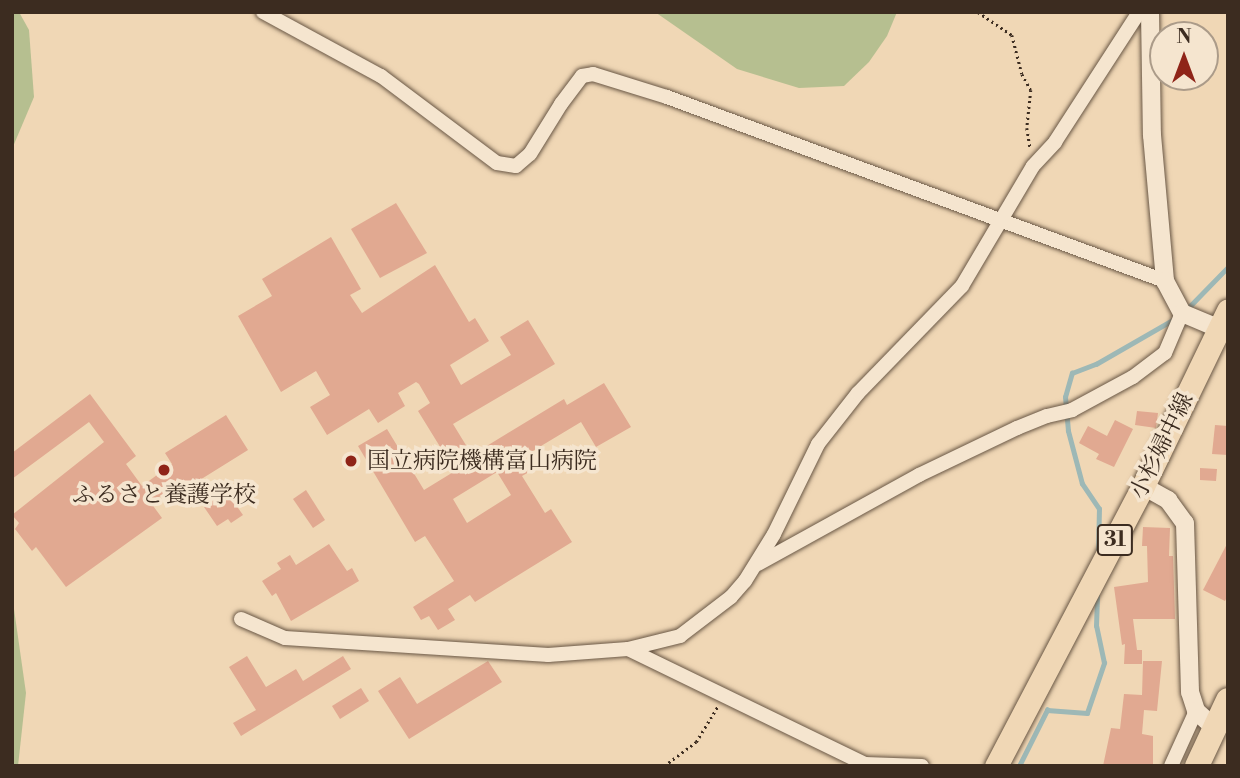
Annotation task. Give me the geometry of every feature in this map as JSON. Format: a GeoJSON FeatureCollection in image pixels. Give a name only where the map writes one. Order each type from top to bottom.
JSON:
{"type":"FeatureCollection","features":[{"type":"Feature","properties":{"kind":"highway"},"geometry":{"type":"LineString","coordinates":[[1197,766],[1213,725],[1228,700]]}},
{"type":"Feature","properties":{"kind":"main road","name":"小杉婦中線"},"geometry":{"type":"LineString","coordinates":[[996,766],[1143,486],[1224,320]]}},
{"type":"Feature","properties":{"kind":"street"},"geometry":{"type":"LineString","coordinates":[[263,12],[381,76],[497,163],[516,166],[530,154],[582,76],[593,74],[667,97],[1165,281]]}},
{"type":"Feature","properties":{"kind":"street"},"geometry":{"type":"LineString","coordinates":[[241,619],[285,638],[548,654],[628,649],[680,636],[731,597],[757,564],[818,444],[858,393],[962,286],[1033,166],[1055,142],[1139,12]]}},
{"type":"Feature","properties":{"kind":"street"},"geometry":{"type":"LineString","coordinates":[[1150,12],[1152,135],[1165,281],[1182,313]]}},
{"type":"Feature","properties":{"kind":"street"},"geometry":{"type":"LineString","coordinates":[[757,564],[919,475],[1017,428],[1072,410],[1133,377],[1165,353],[1182,313]]}},
{"type":"Feature","properties":{"kind":"street"},"geometry":{"type":"LineString","coordinates":[[1182,313],[1224,320]]}},
{"type":"Feature","properties":{"kind":"street"},"geometry":{"type":"LineString","coordinates":[[1143,486],[1168,500],[1185,523],[1190,692],[1213,725],[1171,766]]}},
{"type":"Feature","properties":{"kind":"street"},"geometry":{"type":"LineString","coordinates":[[628,649],[865,764],[922,766]]}},
{"type":"Feature","properties":{"kind":"path"},"geometry":{"type":"LineString","coordinates":[[978,12],[1009,31],[1022,74],[1031,90],[1027,128],[1033,166]]}},
{"type":"Feature","properties":{"kind":"path"},"geometry":{"type":"LineString","coordinates":[[664,766],[696,742],[725,694]]}},
{"type":"Feature","properties":{"kind":"green space"},"geometry":{"type":"Polygon","coordinates":[[[12,12],[19,12],[29,30],[34,97],[12,149],[12,12]]]}},
{"type":"Feature","properties":{"kind":"green space"},"geometry":{"type":"Polygon","coordinates":[[[655,12],[897,12],[887,36],[869,62],[844,86],[799,88],[737,69],[655,12]]]}},
{"type":"Feature","properties":{"kind":"green space"},"geometry":{"type":"Polygon","coordinates":[[[12,595],[26,693],[18,766],[12,766],[12,595]]]}},
{"type":"Feature","properties":{"kind":"building"},"geometry":{"type":"Polygon","coordinates":[[[396,203],[427,253],[380,278],[351,229],[396,203]]]}},
{"type":"Feature","properties":{"kind":"building"},"geometry":{"type":"Polygon","coordinates":[[[331,237],[361,289],[350,295],[362,313],[435,265],[469,322],[475,318],[489,341],[450,365],[461,385],[511,355],[500,337],[528,320],[555,364],[453,424],[472,455],[564,399],[567,405],[604,383],[631,427],[596,447],[581,422],[521,458],[529,472],[522,476],[545,513],[551,509],[572,542],[475,602],[470,595],[448,609],[455,620],[438,630],[429,616],[421,620],[413,607],[454,581],[425,536],[415,542],[358,446],[387,429],[424,490],[455,471],[418,411],[430,403],[416,382],[398,393],[405,406],[378,423],[369,409],[327,435],[310,407],[330,395],[316,371],[281,392],[238,316],[272,296],[262,279],[331,237]],[[497,472],[453,499],[467,523],[511,495],[497,472]]]}},
{"type":"Feature","properties":{"kind":"building"},"geometry":{"type":"Polygon","coordinates":[[[90,394],[136,456],[126,464],[142,486],[172,464],[165,453],[226,415],[248,450],[187,488],[182,480],[151,503],[162,518],[66,587],[36,547],[32,551],[15,529],[19,523],[12,515],[104,442],[89,422],[12,479],[12,453],[90,394]]]}},
{"type":"Feature","properties":{"kind":"building"},"geometry":{"type":"Polygon","coordinates":[[[1137,411],[1158,413],[1156,428],[1135,425],[1137,411]]]}},
{"type":"Feature","properties":{"kind":"building"},"geometry":{"type":"Polygon","coordinates":[[[1115,420],[1133,429],[1114,467],[1096,459],[1099,454],[1079,443],[1088,426],[1107,436],[1115,420]]]}},
{"type":"Feature","properties":{"kind":"building"},"geometry":{"type":"Polygon","coordinates":[[[1215,425],[1228,426],[1228,455],[1212,454],[1215,425]]]}},
{"type":"Feature","properties":{"kind":"building"},"geometry":{"type":"Polygon","coordinates":[[[1200,468],[1217,469],[1216,481],[1200,480],[1200,468]]]}},
{"type":"Feature","properties":{"kind":"building"},"geometry":{"type":"Polygon","coordinates":[[[306,490],[325,520],[313,528],[293,499],[306,490]]]}},
{"type":"Feature","properties":{"kind":"building"},"geometry":{"type":"Polygon","coordinates":[[[226,491],[243,515],[231,523],[228,519],[217,526],[204,507],[226,491]]]}},
{"type":"Feature","properties":{"kind":"building"},"geometry":{"type":"Polygon","coordinates":[[[1143,527],[1170,528],[1169,556],[1173,556],[1175,619],[1133,619],[1137,650],[1142,650],[1142,664],[1124,664],[1125,644],[1122,645],[1114,587],[1148,582],[1147,546],[1142,546],[1143,527]]]}},
{"type":"Feature","properties":{"kind":"building"},"geometry":{"type":"Polygon","coordinates":[[[1228,542],[1228,595],[1225,601],[1203,590],[1228,542]]]}},
{"type":"Feature","properties":{"kind":"building"},"geometry":{"type":"Polygon","coordinates":[[[329,544],[347,571],[352,568],[359,581],[291,621],[276,593],[272,596],[262,581],[281,569],[277,563],[290,555],[296,565],[329,544]]]}},
{"type":"Feature","properties":{"kind":"building"},"geometry":{"type":"Polygon","coordinates":[[[247,656],[266,687],[296,669],[303,681],[343,656],[351,669],[241,736],[233,723],[256,710],[229,667],[247,656]]]}},
{"type":"Feature","properties":{"kind":"building"},"geometry":{"type":"Polygon","coordinates":[[[488,661],[502,682],[409,739],[378,691],[400,677],[417,704],[488,661]]]}},
{"type":"Feature","properties":{"kind":"building"},"geometry":{"type":"Polygon","coordinates":[[[1143,661],[1162,661],[1157,711],[1144,710],[1142,734],[1153,736],[1153,766],[1103,766],[1111,728],[1120,729],[1124,694],[1142,695],[1143,661]]]}},
{"type":"Feature","properties":{"kind":"building"},"geometry":{"type":"Polygon","coordinates":[[[361,688],[369,701],[340,719],[332,706],[361,688]]]}},
{"type":"Feature","properties":{"kind":"waterway"},"geometry":{"type":"LineString","coordinates":[[1186,310],[1228,267]]}},
{"type":"Feature","properties":{"kind":"waterway"},"geometry":{"type":"LineString","coordinates":[[1098,552],[1099,509],[1082,484],[1068,431],[1065,397],[1072,373],[1096,364],[1176,318]]}},
{"type":"Feature","properties":{"kind":"waterway"},"geometry":{"type":"LineString","coordinates":[[1019,766],[1047,710],[1087,713],[1104,663],[1096,626],[1097,596]]}},
{"type":"Feature","properties":{"kind":"place","name":"国立病院機構富山病院"},"geometry":{"type":"Point","coordinates":[351,461]}},
{"type":"Feature","properties":{"kind":"place","name":"ふるさと養護学校"},"geometry":{"type":"Point","coordinates":[164,470]}}]}
